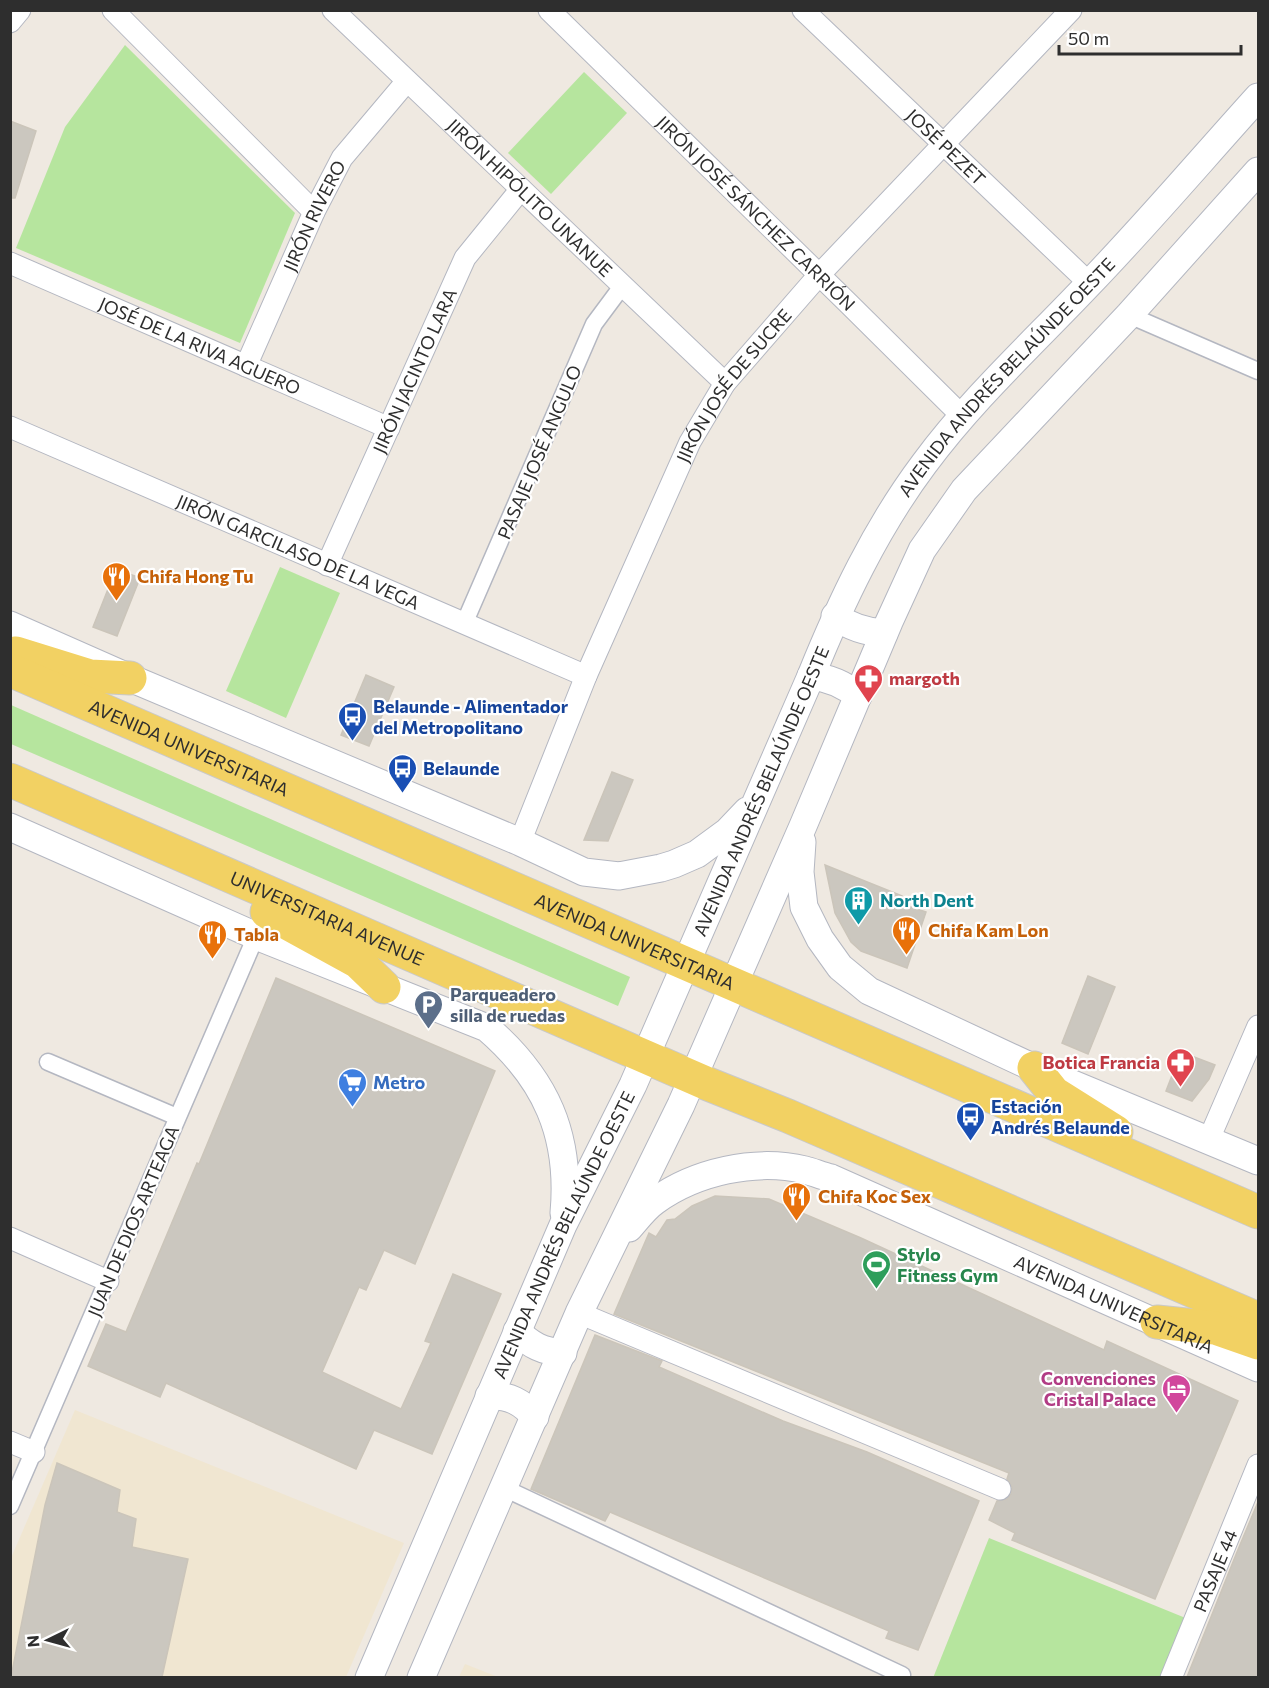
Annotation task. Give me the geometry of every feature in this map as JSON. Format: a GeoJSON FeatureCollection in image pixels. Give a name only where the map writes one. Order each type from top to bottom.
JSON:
{"type":"FeatureCollection","features":[{"type":"Feature","properties":{"kind":"main road"},"geometry":{"type":"LineString","coordinates":[[10,652],[90,676],[130,678]]}},
{"type":"Feature","properties":{"kind":"main road","name":"AVENIDA UNIVERSITARIA"},"geometry":{"type":"LineString","coordinates":[[10,670],[1258,1212]]}},
{"type":"Feature","properties":{"kind":"main road","name":"UNIVERSITARIA AVENUE"},"geometry":{"type":"LineString","coordinates":[[10,780],[645,1057]]}},
{"type":"Feature","properties":{"kind":"main road"},"geometry":{"type":"LineString","coordinates":[[239,879],[264,910],[358,962],[384,987]]}},
{"type":"Feature","properties":{"kind":"main road"},"geometry":{"type":"LineString","coordinates":[[645,1057],[1258,1318]]}},
{"type":"Feature","properties":{"kind":"main road"},"geometry":{"type":"LineString","coordinates":[[1034,1068],[1054,1094],[1122,1136],[1170,1174]]}},
{"type":"Feature","properties":{"kind":"main road"},"geometry":{"type":"LineString","coordinates":[[1157,1322],[1215,1328],[1258,1343]]}},
{"type":"Feature","properties":{"kind":"street"},"geometry":{"type":"LineString","coordinates":[[10,22],[20,10]]}},
{"type":"Feature","properties":{"kind":"street"},"geometry":{"type":"LineString","coordinates":[[113,10],[314,212]]}},
{"type":"Feature","properties":{"kind":"street","name":"JIRÓN HIPÓLITO UNANUE"},"geometry":{"type":"LineString","coordinates":[[333,10],[725,383]]}},
{"type":"Feature","properties":{"kind":"street","name":"JIRÓN JOSÉ SÁNCHEZ CARRIÓN"},"geometry":{"type":"LineString","coordinates":[[549,10],[962,416]]}},
{"type":"Feature","properties":{"kind":"street","name":"JIRÓN JOSÉ DE SUCRE"},"geometry":{"type":"LineString","coordinates":[[520,842],[586,676],[690,442],[725,383],[819,275],[1071,10]]}},
{"type":"Feature","properties":{"kind":"street","name":"JOSÉ PEZET"},"geometry":{"type":"LineString","coordinates":[[813,14],[1089,284]]}},
{"type":"Feature","properties":{"kind":"street","name":"JIRÓN RIVERO"},"geometry":{"type":"LineString","coordinates":[[246,366],[314,212],[342,158],[407,81]]}},
{"type":"Feature","properties":{"kind":"street","name":"AVENIDA ANDRÉS BELAÚNDE OESTE"},"geometry":{"type":"LineString","coordinates":[[369,1677],[563,1225],[645,1057],[835,616],[881,529],[923,465],[962,416],[1089,284],[1258,97]]}},
{"type":"Feature","properties":{"kind":"street"},"geometry":{"type":"LineString","coordinates":[[421,1677],[579,1313],[693,1077],[735,984],[752,939],[922,550],[964,490],[1255,179]]}},
{"type":"Feature","properties":{"kind":"street","name":"JIRÓN JACINTO LARA"},"geometry":{"type":"LineString","coordinates":[[327,565],[465,258],[521,189]]}},
{"type":"Feature","properties":{"kind":"street","name":"JOSÉ DE LA RIVA AGUERO"},"geometry":{"type":"LineString","coordinates":[[10,263],[389,428]]}},
{"type":"Feature","properties":{"kind":"street","name":"PASAJE JOSÉ ANGULO"},"geometry":{"type":"LineString","coordinates":[[464,624],[594,324],[623,285]]}},
{"type":"Feature","properties":{"kind":"street"},"geometry":{"type":"LineString","coordinates":[[1129,315],[1258,371]]}},
{"type":"Feature","properties":{"kind":"street","name":"JIRÓN GARCILASO DE LA VEGA"},"geometry":{"type":"LineString","coordinates":[[10,427],[586,676]]}},
{"type":"Feature","properties":{"kind":"street"},"geometry":{"type":"LineString","coordinates":[[835,616],[858,629],[884,633]]}},
{"type":"Feature","properties":{"kind":"street"},"geometry":{"type":"LineString","coordinates":[[10,625],[520,842],[584,872],[619,876],[661,868],[697,854],[727,832],[756,802]]}},
{"type":"Feature","properties":{"kind":"street"},"geometry":{"type":"LineString","coordinates":[[811,676],[825,677],[837,682],[858,696]]}},
{"type":"Feature","properties":{"kind":"street"},"geometry":{"type":"LineString","coordinates":[[803,826],[800,872],[804,908],[820,939],[840,967],[869,991],[1034,1068],[1258,1161]]}},
{"type":"Feature","properties":{"kind":"street"},"geometry":{"type":"LineString","coordinates":[[10,827],[256,936],[487,1028],[523,1063],[548,1105],[556,1126],[565,1165],[566,1190],[563,1225]]}},
{"type":"Feature","properties":{"kind":"street","name":"JUAN DE DIOS ARTEAGA"},"geometry":{"type":"LineString","coordinates":[[10,1506],[256,936]]}},
{"type":"Feature","properties":{"kind":"street"},"geometry":{"type":"LineString","coordinates":[[1209,1139],[1258,1026]]}},
{"type":"Feature","properties":{"kind":"street"},"geometry":{"type":"LineString","coordinates":[[48,1062],[177,1117]]}},
{"type":"Feature","properties":{"kind":"street","name":"AVENIDA UNIVERSITARIA"},"geometry":{"type":"LineString","coordinates":[[613,1244],[654,1202],[684,1185],[718,1172],[749,1167],[775,1166],[804,1170],[831,1178],[1258,1368]]}},
{"type":"Feature","properties":{"kind":"street"},"geometry":{"type":"LineString","coordinates":[[10,1238],[108,1281]]}},
{"type":"Feature","properties":{"kind":"street"},"geometry":{"type":"LineString","coordinates":[[579,1313],[1000,1489]]}},
{"type":"Feature","properties":{"kind":"street"},"geometry":{"type":"LineString","coordinates":[[517,1331],[537,1348],[563,1353]]}},
{"type":"Feature","properties":{"kind":"street"},"geometry":{"type":"LineString","coordinates":[[489,1396],[501,1396],[514,1400],[535,1416]]}},
{"type":"Feature","properties":{"kind":"street"},"geometry":{"type":"LineString","coordinates":[[10,1442],[34,1452]]}},
{"type":"Feature","properties":{"kind":"street","name":"PASAJE 44"},"geometry":{"type":"LineString","coordinates":[[1171,1677],[1258,1465]]}},
{"type":"Feature","properties":{"kind":"street"},"geometry":{"type":"LineString","coordinates":[[504,1488],[902,1675]]}},
{"type":"Feature","properties":{"kind":"shaded area"},"geometry":{"type":"Polygon","coordinates":[[[75,1410],[404,1543],[346,1677],[11,1678],[11,1558],[75,1410]]]}},
{"type":"Feature","properties":{"kind":"shaded area"},"geometry":{"type":"Polygon","coordinates":[[[465,1664],[498,1677],[459,1677],[465,1664]]]}},
{"type":"Feature","properties":{"kind":"green space"},"geometry":{"type":"Polygon","coordinates":[[[125,45],[295,213],[240,343],[16,248],[65,127],[125,45]]]}},
{"type":"Feature","properties":{"kind":"green space"},"geometry":{"type":"Polygon","coordinates":[[[584,72],[627,113],[551,194],[508,153],[584,72]]]}},
{"type":"Feature","properties":{"kind":"green space"},"geometry":{"type":"Polygon","coordinates":[[[280,567],[340,593],[286,718],[226,691],[280,567]]]}},
{"type":"Feature","properties":{"kind":"green space"},"geometry":{"type":"Polygon","coordinates":[[[11,705],[630,977],[618,1006],[11,744],[11,705]]]}},
{"type":"Feature","properties":{"kind":"green space"},"geometry":{"type":"Polygon","coordinates":[[[989,1538],[1188,1619],[1164,1677],[933,1678],[989,1538]]]}},
{"type":"Feature","properties":{"kind":"building"},"geometry":{"type":"Polygon","coordinates":[[[10,121],[36,131],[15,198],[10,198],[10,121]]]}},
{"type":"Feature","properties":{"kind":"building","name":"Chifa Hong Tu"},"geometry":{"type":"Polygon","coordinates":[[[116,569],[140,578],[117,636],[93,627],[116,569]]]}},
{"type":"Feature","properties":{"kind":"building"},"geometry":{"type":"Polygon","coordinates":[[[366,675],[394,687],[369,746],[341,735],[366,675]]]}},
{"type":"Feature","properties":{"kind":"building"},"geometry":{"type":"Polygon","coordinates":[[[612,772],[633,780],[608,841],[584,840],[612,772]]]}},
{"type":"Feature","properties":{"kind":"building"},"geometry":{"type":"Polygon","coordinates":[[[825,865],[902,896],[899,903],[926,912],[907,968],[861,951],[851,942],[835,913],[825,865]]]}},
{"type":"Feature","properties":{"kind":"building"},"geometry":{"type":"Polygon","coordinates":[[[1088,976],[1115,987],[1088,1054],[1062,1043],[1088,976]]]}},
{"type":"Feature","properties":{"kind":"building"},"geometry":{"type":"Polygon","coordinates":[[[276,978],[495,1071],[415,1264],[384,1250],[366,1290],[359,1287],[322,1372],[401,1409],[431,1343],[425,1341],[453,1274],[501,1294],[432,1454],[374,1430],[356,1469],[166,1383],[160,1397],[88,1366],[106,1324],[126,1332],[276,978]]]}},
{"type":"Feature","properties":{"kind":"building"},"geometry":{"type":"Polygon","coordinates":[[[1181,1052],[1215,1065],[1209,1079],[1192,1101],[1166,1091],[1181,1052]]]}},
{"type":"Feature","properties":{"kind":"building"},"geometry":{"type":"Polygon","coordinates":[[[715,1196],[769,1199],[861,1238],[1104,1350],[1107,1341],[1238,1401],[1155,1599],[1012,1540],[1015,1533],[989,1520],[997,1501],[1007,1499],[1011,1494],[1012,1487],[1007,1479],[1009,1473],[614,1314],[649,1233],[656,1237],[667,1220],[675,1219],[692,1206],[715,1196]]]}},
{"type":"Feature","properties":{"kind":"building"},"geometry":{"type":"Polygon","coordinates":[[[595,1335],[662,1361],[659,1367],[783,1421],[867,1452],[979,1501],[918,1650],[886,1638],[889,1631],[610,1512],[605,1521],[531,1489],[595,1335]]]}},
{"type":"Feature","properties":{"kind":"building"},"geometry":{"type":"Polygon","coordinates":[[[57,1463],[120,1490],[117,1512],[136,1519],[132,1547],[188,1559],[162,1677],[11,1677],[45,1505],[57,1463]]]}},
{"type":"Feature","properties":{"kind":"building"},"geometry":{"type":"Polygon","coordinates":[[[1258,1502],[1258,1677],[1187,1677],[1237,1552],[1258,1502]]]}},
{"type":"Feature","properties":{"kind":"place","name":"Chifa Hong Tu"},"geometry":{"type":"Point","coordinates":[116,602]}},
{"type":"Feature","properties":{"kind":"place","name":"margoth"},"geometry":{"type":"Point","coordinates":[868,704]}},
{"type":"Feature","properties":{"kind":"place","name":"Belaunde - Alimentador del Metropolitano"},"geometry":{"type":"Point","coordinates":[352,742]}},
{"type":"Feature","properties":{"kind":"place","name":"Belaunde"},"geometry":{"type":"Point","coordinates":[402,794]}},
{"type":"Feature","properties":{"kind":"place","name":"North Dent"},"geometry":{"type":"Point","coordinates":[859,926]}},
{"type":"Feature","properties":{"kind":"place","name":"Chifa Kam Lon"},"geometry":{"type":"Point","coordinates":[907,956]}},
{"type":"Feature","properties":{"kind":"place","name":"Tabla"},"geometry":{"type":"Point","coordinates":[213,960]}},
{"type":"Feature","properties":{"kind":"place","name":"Parqueadero silla de ruedas"},"geometry":{"type":"Point","coordinates":[429,1030]}},
{"type":"Feature","properties":{"kind":"place","name":"Botica Francia"},"geometry":{"type":"Point","coordinates":[1181,1088]}},
{"type":"Feature","properties":{"kind":"place","name":"Metro"},"geometry":{"type":"Point","coordinates":[352,1108]}},
{"type":"Feature","properties":{"kind":"place","name":"Estación Andrés Belaunde"},"geometry":{"type":"Point","coordinates":[970,1142]}},
{"type":"Feature","properties":{"kind":"place","name":"Chifa Koc Sex"},"geometry":{"type":"Point","coordinates":[797,1222]}},
{"type":"Feature","properties":{"kind":"place","name":"Stylo Fitness Gym"},"geometry":{"type":"Point","coordinates":[876,1290]}},
{"type":"Feature","properties":{"kind":"place","name":"Convenciones Cristal Palace"},"geometry":{"type":"Point","coordinates":[1177,1414]}}]}
